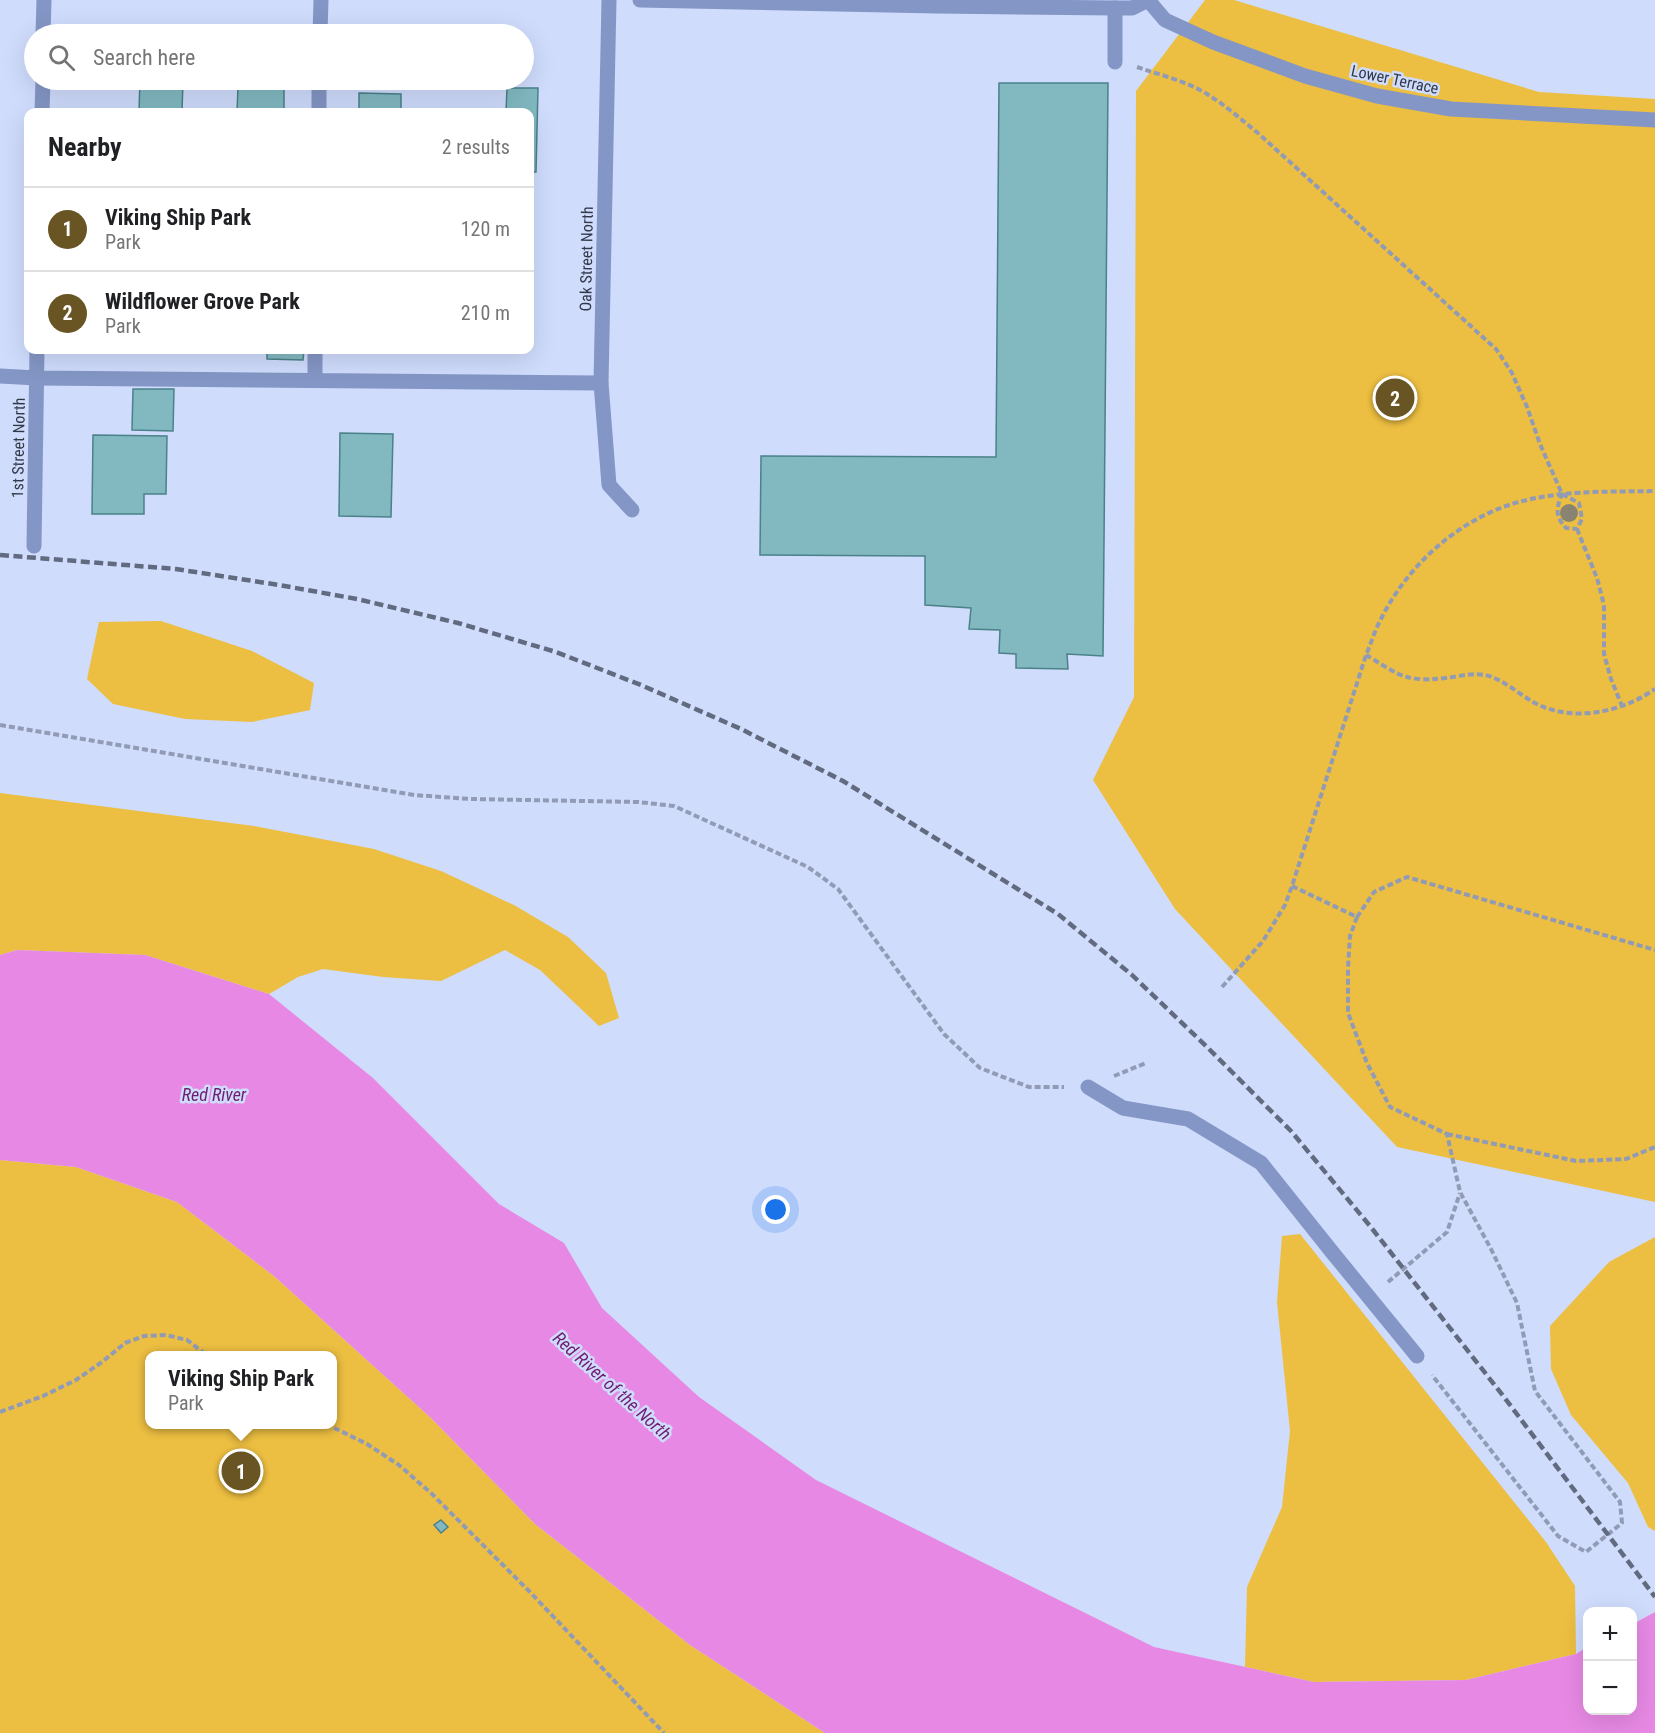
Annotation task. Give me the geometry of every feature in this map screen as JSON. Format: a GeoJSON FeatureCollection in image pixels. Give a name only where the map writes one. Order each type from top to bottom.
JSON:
{"type":"FeatureCollection","features":[{"type":"Feature","properties":{"kind":"street"},"geometry":{"type":"LineString","coordinates":[[43,24],[44,0]]}},
{"type":"Feature","properties":{"kind":"street"},"geometry":{"type":"LineString","coordinates":[[320,24],[321,0]]}},
{"type":"Feature","properties":{"kind":"street","name":"Oak Street North"},"geometry":{"type":"LineString","coordinates":[[609,0],[601,383],[609,485],[632,510]]}},
{"type":"Feature","properties":{"kind":"street"},"geometry":{"type":"LineString","coordinates":[[640,0],[896,2],[1114,8],[1132,8],[1148,0]]}},
{"type":"Feature","properties":{"kind":"street","name":"Lower Terrace"},"geometry":{"type":"LineString","coordinates":[[1148,0],[1166,20],[1213,42],[1305,76],[1377,96],[1451,109],[1655,120]]}},
{"type":"Feature","properties":{"kind":"street"},"geometry":{"type":"LineString","coordinates":[[1114,8],[1116,62]]}},
{"type":"Feature","properties":{"kind":"street"},"geometry":{"type":"LineString","coordinates":[[42,90],[42,108]]}},
{"type":"Feature","properties":{"kind":"street"},"geometry":{"type":"LineString","coordinates":[[319,90],[319,108]]}},
{"type":"Feature","properties":{"kind":"street","name":"1st Street North"},"geometry":{"type":"LineString","coordinates":[[34,546],[38,354]]}},
{"type":"Feature","properties":{"kind":"street"},"geometry":{"type":"LineString","coordinates":[[315,354],[315,380]]}},
{"type":"Feature","properties":{"kind":"street"},"geometry":{"type":"LineString","coordinates":[[0,376],[601,383]]}},
{"type":"Feature","properties":{"kind":"street"},"geometry":{"type":"LineString","coordinates":[[1088,1087],[1123,1108],[1188,1119],[1261,1163],[1416,1356]]}},
{"type":"Feature","properties":{"kind":"path"},"geometry":{"type":"LineString","coordinates":[[1116,62],[1130,64],[1171,78],[1206,93],[1235,114],[1496,349],[1512,373],[1562,494],[1579,502],[1582,519],[1577,529],[1597,578],[1604,605],[1604,654],[1622,706]]}},
{"type":"Feature","properties":{"kind":"path"},"geometry":{"type":"LineString","coordinates":[[1222,987],[1263,941],[1285,905],[1366,655],[1380,621],[1402,584],[1420,563],[1448,538],[1489,512],[1527,500],[1562,494],[1655,490]]}},
{"type":"Feature","properties":{"kind":"path"},"geometry":{"type":"LineString","coordinates":[[1562,494],[1557,506],[1559,520],[1566,528],[1577,529]]}},
{"type":"Feature","properties":{"kind":"path"},"geometry":{"type":"LineString","coordinates":[[1366,655],[1406,677],[1434,679],[1485,675],[1553,711],[1578,714],[1622,706],[1646,696],[1655,689]]}},
{"type":"Feature","properties":{"kind":"path"},"geometry":{"type":"LineString","coordinates":[[0,724],[414,795],[470,799],[638,802],[674,806],[808,867],[838,889],[944,1034],[981,1068],[1029,1087],[1088,1087],[1146,1063]]}},
{"type":"Feature","properties":{"kind":"path"},"geometry":{"type":"LineString","coordinates":[[1655,950],[1407,877],[1374,892],[1358,917],[1350,936],[1348,968],[1348,1013],[1367,1063],[1390,1107],[1447,1134],[1576,1161],[1626,1159],[1655,1147]]}},
{"type":"Feature","properties":{"kind":"path"},"geometry":{"type":"LineString","coordinates":[[1292,886],[1358,917]]}},
{"type":"Feature","properties":{"kind":"path"},"geometry":{"type":"LineString","coordinates":[[1416,1356],[1558,1536],[1586,1551],[1622,1523],[1620,1502],[1535,1391],[1517,1304],[1460,1192],[1447,1134]]}},
{"type":"Feature","properties":{"kind":"path"},"geometry":{"type":"LineString","coordinates":[[1369,1298],[1447,1232],[1460,1192]]}},
{"type":"Feature","properties":{"kind":"path"},"geometry":{"type":"LineString","coordinates":[[0,1412],[43,1396],[76,1380],[125,1343],[144,1336],[166,1335],[187,1340],[201,1351]]}},
{"type":"Feature","properties":{"kind":"path"},"geometry":{"type":"LineString","coordinates":[[335,1429],[367,1444],[399,1465],[432,1494],[496,1557],[664,1733]]}},
{"type":"Feature","properties":{"kind":"shaded area"},"geometry":{"type":"Polygon","coordinates":[[[1205,0],[1234,0],[1539,92],[1655,99],[1655,1202],[1397,1147],[1175,909],[1093,780],[1134,697],[1136,91],[1205,0]]]}},
{"type":"Feature","properties":{"kind":"shaded area"},"geometry":{"type":"Polygon","coordinates":[[[161,621],[252,651],[314,683],[310,710],[252,722],[185,719],[113,704],[87,679],[99,622],[161,621]]]}},
{"type":"Feature","properties":{"kind":"shaded area"},"geometry":{"type":"Polygon","coordinates":[[[0,793],[254,826],[374,849],[441,871],[514,905],[568,937],[606,973],[619,1018],[599,1026],[540,970],[505,950],[441,981],[383,977],[323,969],[298,977],[269,994],[145,955],[17,950],[0,955],[0,793]]]}},
{"type":"Feature","properties":{"kind":"shaded area"},"geometry":{"type":"Polygon","coordinates":[[[0,1160],[76,1167],[177,1202],[274,1276],[431,1418],[535,1524],[690,1645],[825,1733],[0,1733],[0,1160]]]}},
{"type":"Feature","properties":{"kind":"shaded area"},"geometry":{"type":"Polygon","coordinates":[[[1300,1234],[1546,1542],[1575,1586],[1576,1654],[1466,1680],[1314,1682],[1245,1667],[1247,1587],[1282,1507],[1290,1431],[1277,1302],[1282,1236],[1300,1234]]]}},
{"type":"Feature","properties":{"kind":"shaded area"},"geometry":{"type":"Polygon","coordinates":[[[1655,1237],[1655,1531],[1648,1527],[1628,1483],[1571,1415],[1551,1369],[1550,1326],[1609,1262],[1655,1237]]]}},
{"type":"Feature","properties":{"kind":"water","name":"Red River"},"geometry":{"type":"Polygon","coordinates":[[[17,950],[145,955],[269,994],[373,1078],[499,1204],[564,1243],[602,1308],[699,1397],[816,1480],[1154,1647],[1314,1682],[1466,1680],[1576,1654],[1583,1650],[1583,1715],[1637,1715],[1637,1622],[1655,1612],[1655,1733],[825,1733],[690,1645],[535,1524],[431,1418],[274,1276],[177,1202],[76,1167],[0,1160],[0,955],[17,950]]]}},
{"type":"Feature","properties":{"kind":"building"},"geometry":{"type":"Polygon","coordinates":[[[999,83],[1108,83],[1103,656],[1067,654],[1068,669],[1016,668],[1016,654],[999,653],[1000,630],[969,629],[971,608],[925,605],[925,556],[760,555],[761,456],[996,457],[999,83]]]}},
{"type":"Feature","properties":{"kind":"building"},"geometry":{"type":"Polygon","coordinates":[[[538,88],[536,172],[534,172],[534,108],[506,108],[507,90],[538,88]]]}},
{"type":"Feature","properties":{"kind":"building"},"geometry":{"type":"Polygon","coordinates":[[[140,90],[183,90],[182,108],[139,108],[140,90]]]}},
{"type":"Feature","properties":{"kind":"building"},"geometry":{"type":"Polygon","coordinates":[[[238,90],[284,90],[284,108],[237,108],[238,90]]]}},
{"type":"Feature","properties":{"kind":"building"},"geometry":{"type":"Polygon","coordinates":[[[359,93],[401,94],[401,108],[359,108],[359,93]]]}},
{"type":"Feature","properties":{"kind":"building"},"geometry":{"type":"Polygon","coordinates":[[[267,354],[304,354],[303,360],[267,359],[267,354]]]}},
{"type":"Feature","properties":{"kind":"building"},"geometry":{"type":"Polygon","coordinates":[[[133,389],[174,389],[173,431],[132,430],[133,389]]]}},
{"type":"Feature","properties":{"kind":"building"},"geometry":{"type":"Polygon","coordinates":[[[340,433],[393,434],[391,517],[339,516],[340,433]]]}},
{"type":"Feature","properties":{"kind":"building"},"geometry":{"type":"Polygon","coordinates":[[[93,435],[167,436],[166,494],[144,494],[144,514],[92,514],[93,435]]]}},
{"type":"Feature","properties":{"kind":"building"},"geometry":{"type":"Polygon","coordinates":[[[441,1520],[448,1527],[441,1533],[434,1525],[441,1520]]]}},
{"type":"Feature","properties":{"kind":"railway"},"geometry":{"type":"LineString","coordinates":[[0,555],[176,569],[279,585],[357,599],[458,623],[556,652],[641,685],[741,729],[843,781],[1058,914],[1132,975],[1291,1131],[1370,1226],[1504,1397],[1655,1597]]}},
{"type":"Feature","properties":{"kind":"place","name":"Wildflower Grove Park"},"geometry":{"type":"Point","coordinates":[1395,398]}},
{"type":"Feature","properties":{"kind":"place","name":"Viking Ship Park"},"geometry":{"type":"Point","coordinates":[241,1471]}},
{"type":"Feature","properties":{"kind":"water label","name":"Red River of the North"},"geometry":{"type":"Point","coordinates":[612,1386]}}]}
